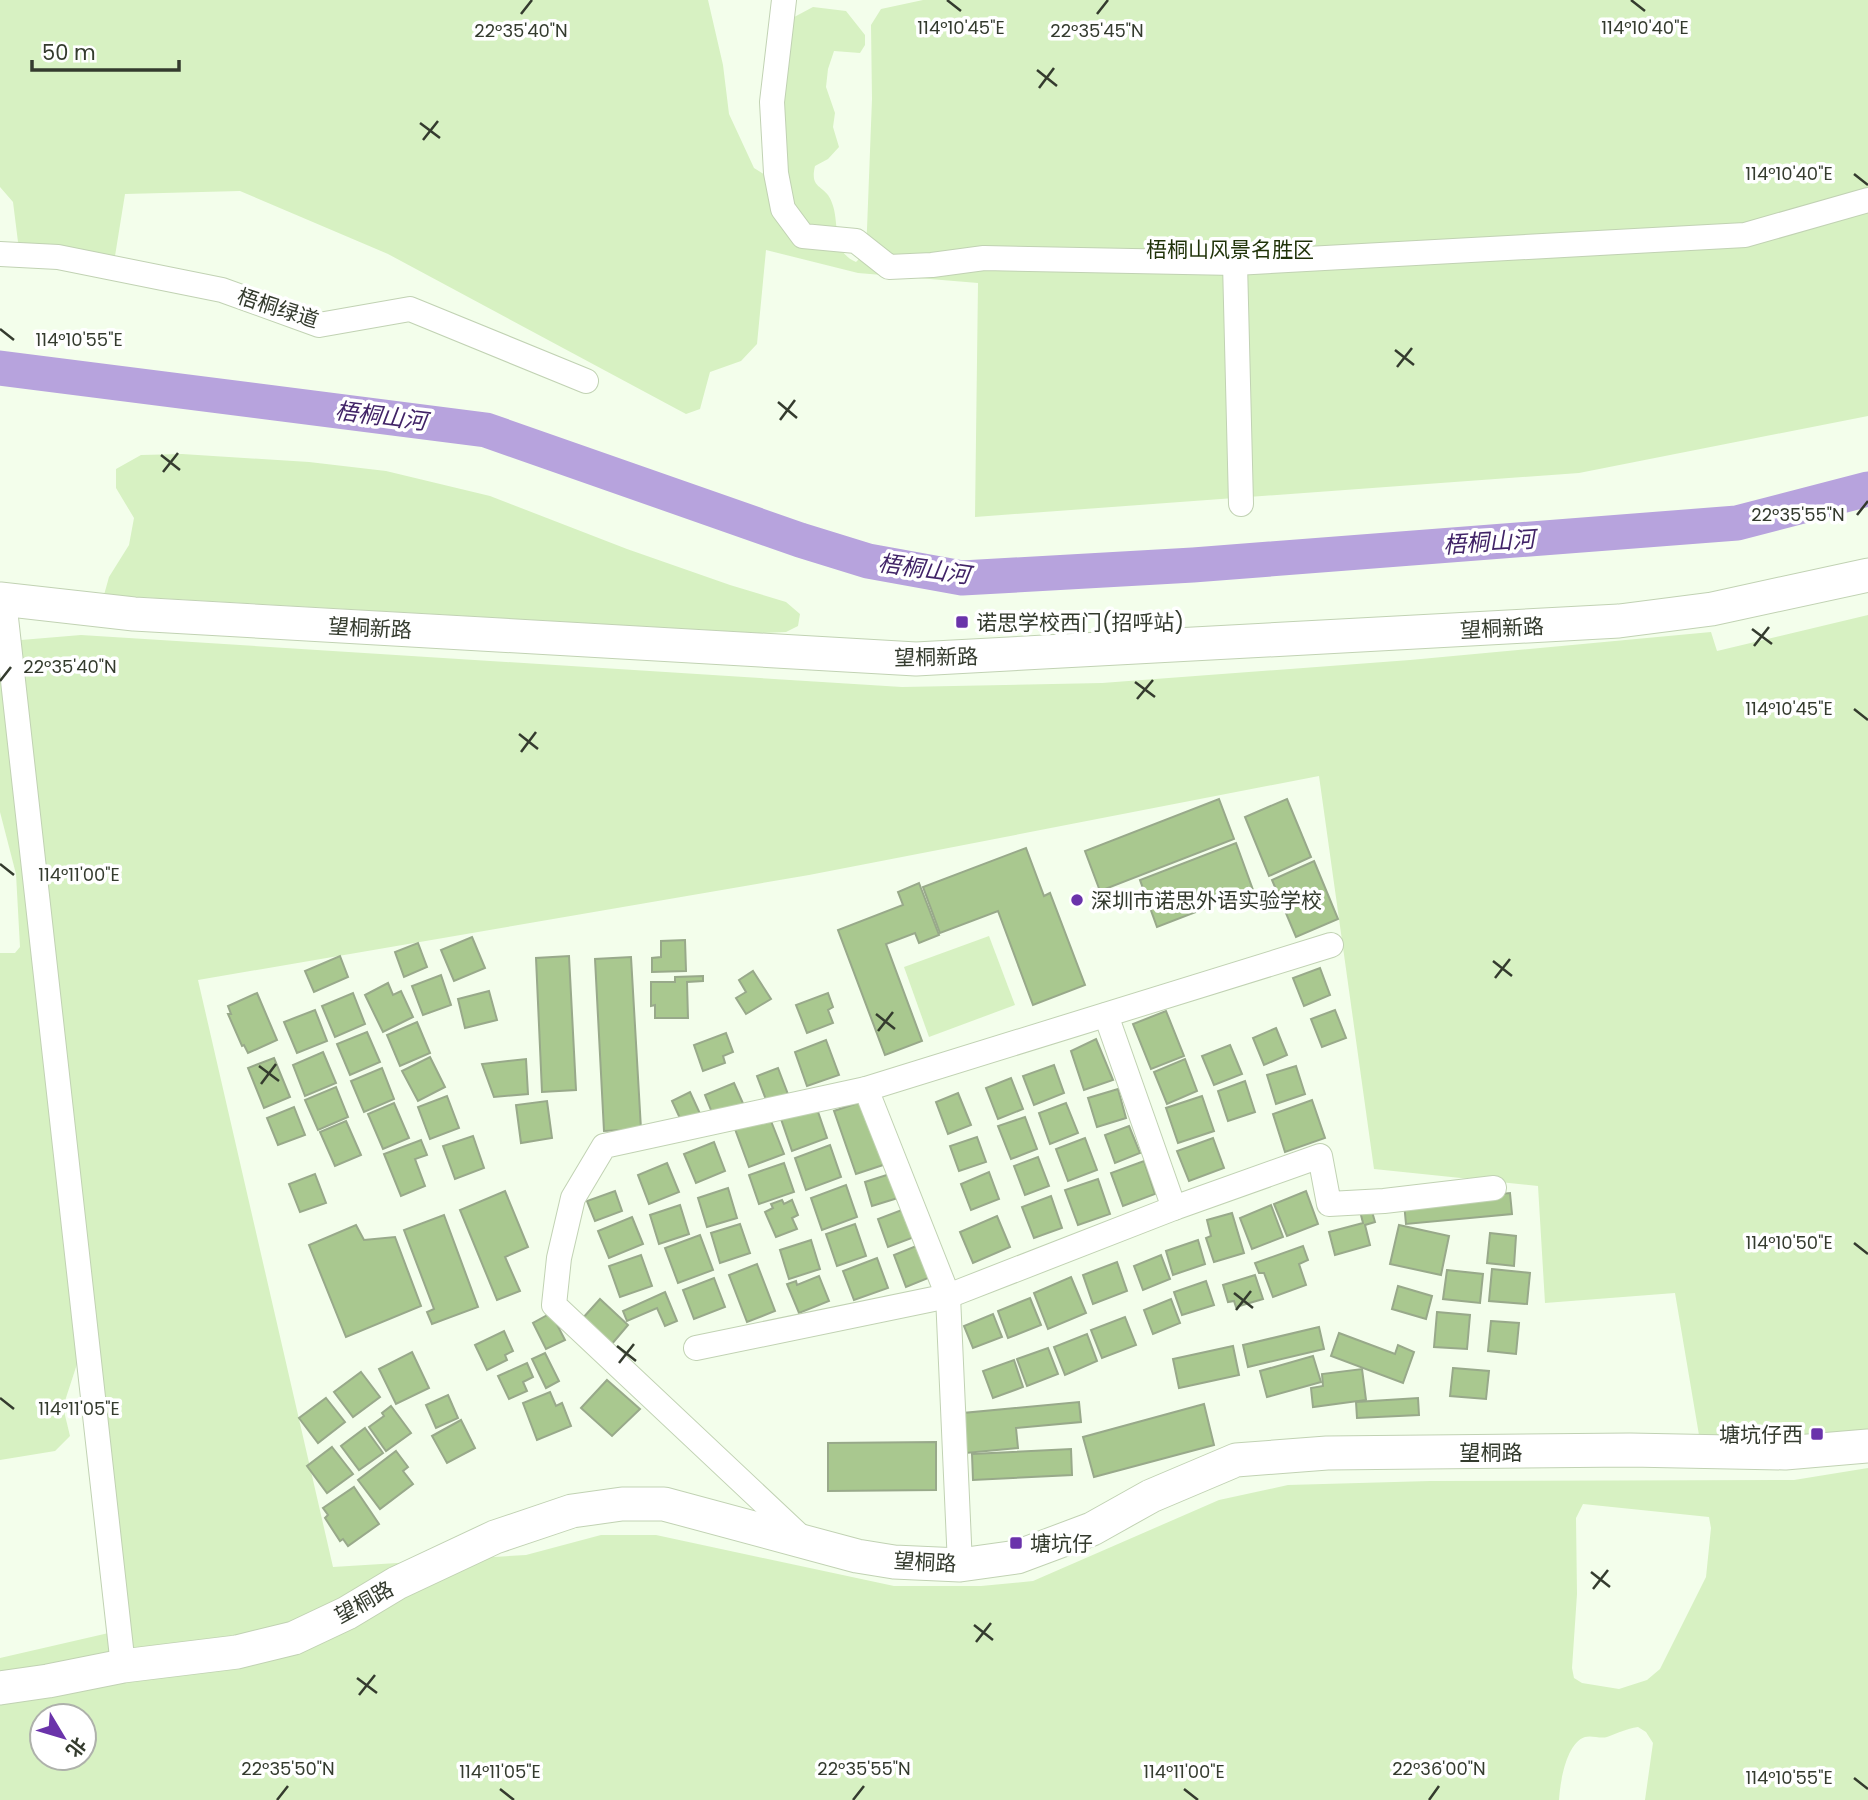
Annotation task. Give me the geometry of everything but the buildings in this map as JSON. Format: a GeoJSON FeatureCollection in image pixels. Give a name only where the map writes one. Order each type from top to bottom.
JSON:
{"type":"FeatureCollection","features":[{"type":"Feature","properties":{"kind":"main road","name":"望桐新路"},"geometry":{"type":"LineString","coordinates":[[2,600],[134,614],[916,659],[1619,621],[1712,610],[1868,575]]}},
{"type":"Feature","properties":{"kind":"main road","name":"望桐路"},"geometry":{"type":"LineString","coordinates":[[0,1688],[122,1666],[237,1652],[294,1638],[347,1613],[397,1583],[495,1537],[572,1511],[622,1504],[664,1504],[726,1519],[809,1545],[894,1562],[960,1565],[1017,1557],[1092,1529],[1151,1496],[1236,1461],[1327,1453],[1630,1450],[1786,1453],[1868,1446]]}},
{"type":"Feature","properties":{"kind":"street"},"geometry":{"type":"LineString","coordinates":[[784,0],[772,102],[776,173],[783,209],[803,236],[856,241],[889,267],[984,258],[1235,263],[1745,235],[1868,200]]}},
{"type":"Feature","properties":{"kind":"street","name":"梧桐绿道"},"geometry":{"type":"LineString","coordinates":[[0,254],[58,257],[222,290],[319,325],[410,309],[586,381]]}},
{"type":"Feature","properties":{"kind":"street"},"geometry":{"type":"LineString","coordinates":[[1235,263],[1241,504]]}},
{"type":"Feature","properties":{"kind":"street"},"geometry":{"type":"LineString","coordinates":[[2,600],[122,1666]]}},
{"type":"Feature","properties":{"kind":"street"},"geometry":{"type":"LineString","coordinates":[[809,1545],[554,1306],[559,1258],[573,1198],[604,1146],[866,1089],[1331,945]]}},
{"type":"Feature","properties":{"kind":"street"},"geometry":{"type":"LineString","coordinates":[[1106,1015],[1174,1208]]}},
{"type":"Feature","properties":{"kind":"street"},"geometry":{"type":"LineString","coordinates":[[866,1089],[948,1296],[960,1565]]}},
{"type":"Feature","properties":{"kind":"street"},"geometry":{"type":"LineString","coordinates":[[696,1348],[948,1296],[1174,1208],[1320,1156],[1329,1204],[1384,1201],[1494,1188]]}},
{"type":"Feature","properties":{"kind":"green space","name":"梧桐山风景名胜区"},"geometry":{"type":"Polygon","coordinates":[[[0,0],[708,0],[723,65],[729,114],[754,168],[770,178],[776,120],[785,107],[785,95],[766,72],[765,53],[770,34],[783,23],[813,7],[846,11],[865,35],[865,45],[860,53],[834,51],[826,87],[835,113],[833,127],[839,147],[828,159],[815,166],[814,180],[832,203],[843,251],[856,262],[864,251],[867,229],[872,99],[871,25],[881,9],[923,0],[1868,0],[1868,416],[1579,473],[975,517],[978,283],[858,273],[766,250],[757,344],[741,361],[710,372],[700,409],[686,414],[388,254],[240,191],[125,194],[115,256],[18,242],[13,202],[0,187],[0,0]]]}},
{"type":"Feature","properties":{"kind":"green space"},"geometry":{"type":"Polygon","coordinates":[[[182,454],[309,462],[386,471],[490,496],[627,549],[786,602],[800,614],[798,626],[786,632],[759,633],[104,595],[109,577],[129,545],[134,518],[116,488],[116,469],[141,455],[182,454]]]}},
{"type":"Feature","properties":{"kind":"green space"},"geometry":{"type":"Polygon","coordinates":[[[1868,615],[1868,1430],[1841,1435],[1700,1441],[1675,1293],[1545,1303],[1538,1186],[1374,1169],[1319,776],[809,875],[198,980],[333,1567],[526,1555],[601,1535],[656,1535],[894,1586],[981,1586],[1033,1581],[1219,1500],[1288,1485],[1430,1481],[1794,1480],[1868,1468],[1868,1800],[1645,1800],[1653,1743],[1646,1732],[1638,1727],[1607,1737],[1585,1737],[1578,1741],[1565,1764],[1559,1800],[0,1800],[0,1658],[126,1629],[21,640],[81,635],[902,687],[1102,683],[1410,660],[1711,632],[1717,651],[1868,615]],[[1583,1504],[1576,1518],[1577,1594],[1572,1668],[1574,1678],[1582,1683],[1619,1689],[1647,1680],[1660,1669],[1706,1577],[1711,1528],[1709,1517],[1583,1504]]]}},
{"type":"Feature","properties":{"kind":"green space"},"geometry":{"type":"Polygon","coordinates":[[[0,618],[85,1355],[77,1364],[63,1407],[70,1436],[55,1451],[0,1460],[0,953],[15,953],[20,947],[16,874],[0,812],[0,618]]]}},
{"type":"Feature","properties":{"kind":"green space"},"geometry":{"type":"Polygon","coordinates":[[[989,936],[1015,1005],[929,1037],[904,967],[989,936]]]}},
{"type":"Feature","properties":{"kind":"waterway","name":"梧桐山河"},"geometry":{"type":"LineString","coordinates":[[0,368],[486,430],[800,540],[868,561],[962,578],[1193,565],[1737,523],[1868,489]]}},
{"type":"Feature","properties":{"kind":"place","name":"诺思学校西门(招呼站)"},"geometry":{"type":"Point","coordinates":[962,622]}},
{"type":"Feature","properties":{"kind":"place","name":"深圳市诺思外语实验学校"},"geometry":{"type":"Point","coordinates":[1077,900]}},
{"type":"Feature","properties":{"kind":"place","name":"塘坑仔西"},"geometry":{"type":"Point","coordinates":[1817,1434]}},
{"type":"Feature","properties":{"kind":"place","name":"塘坑仔"},"geometry":{"type":"Point","coordinates":[1016,1543]}}]}
